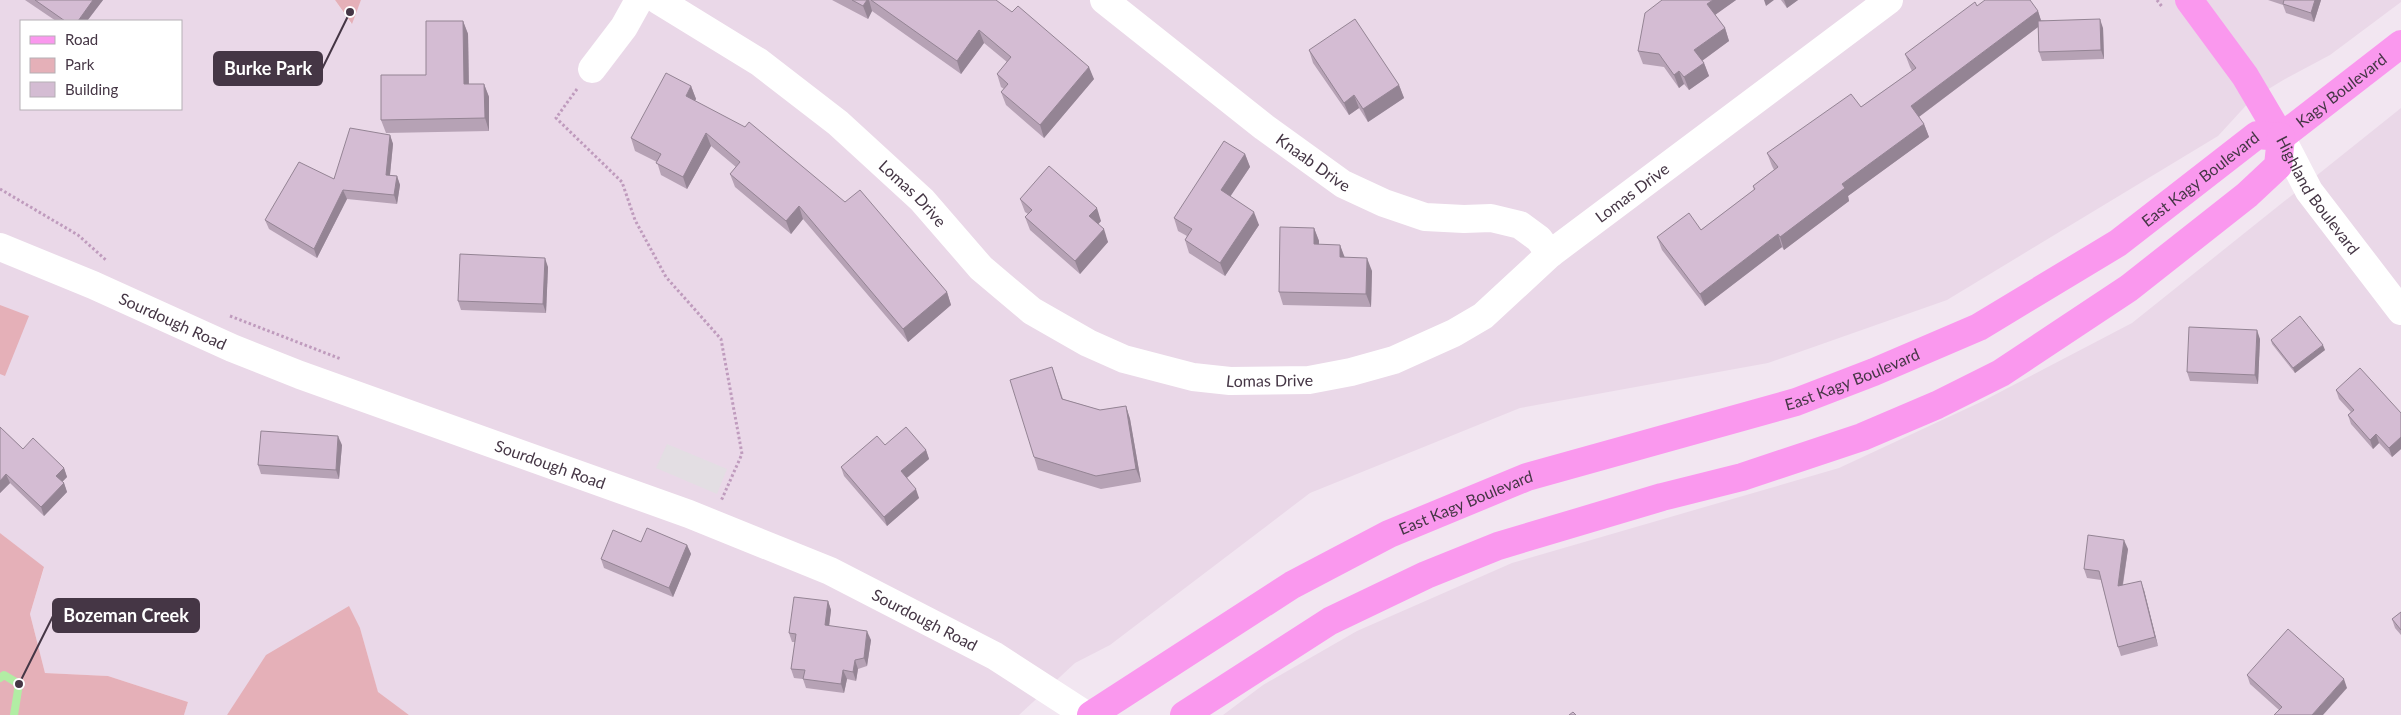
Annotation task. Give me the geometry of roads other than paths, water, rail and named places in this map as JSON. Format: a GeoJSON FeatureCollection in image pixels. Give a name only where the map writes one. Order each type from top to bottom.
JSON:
{"type":"FeatureCollection","features":[{"type":"Feature","properties":{"kind":"main road","name":"Highland Boulevard"},"geometry":{"type":"LineString","coordinates":[[2189,0],[2245,76],[2281,137]]}},
{"type":"Feature","properties":{"kind":"main road","name":"Kagy Boulevard"},"geometry":{"type":"LineString","coordinates":[[2281,137],[2401,44]]}},
{"type":"Feature","properties":{"kind":"main road","name":"East Kagy Boulevard"},"geometry":{"type":"LineString","coordinates":[[1091,715],[1292,585],[1389,534],[1528,477],[1796,402],[1874,372],[1979,327],[2118,244],[2257,135],[2281,137],[2278,166],[2247,195],[2129,288],[2001,373],[1937,405],[1862,437],[1742,477],[1662,497],[1498,546],[1426,575],[1330,621],[1184,715]]}},
{"type":"Feature","properties":{"kind":"street"},"geometry":{"type":"LineString","coordinates":[[592,69],[624,27],[640,0]]}},
{"type":"Feature","properties":{"kind":"street","name":"Lomas Drive"},"geometry":{"type":"LineString","coordinates":[[658,0],[759,62],[838,123],[922,200],[981,268],[1032,311],[1088,344],[1124,359],[1193,377],[1230,381],[1309,380],[1350,372],[1394,360],[1454,333],[1483,316],[1550,254],[1889,0]]}},
{"type":"Feature","properties":{"kind":"street","name":"Knaab Drive"},"geometry":{"type":"LineString","coordinates":[[1104,0],[1264,128],[1343,184],[1384,204],[1425,216],[1464,220],[1491,218],[1520,225],[1539,239],[1550,254]]}},
{"type":"Feature","properties":{"kind":"street","name":"Highland Boulevard"},"geometry":{"type":"LineString","coordinates":[[2281,137],[2309,191],[2401,311]]}},
{"type":"Feature","properties":{"kind":"street","name":"Sourdough Road"},"geometry":{"type":"LineString","coordinates":[[0,246],[232,348],[309,378],[689,514],[830,571],[995,656],[1086,715]]}},
{"type":"Feature","properties":{"kind":"waterway"},"geometry":{"type":"LineString","coordinates":[[0,678],[4,675],[19,684],[14,715]]}},
{"type":"Feature","properties":{"kind":"place","name":"Burke Park"},"geometry":{"type":"Point","coordinates":[350,12]}},
{"type":"Feature","properties":{"kind":"place","name":"Bozeman Creek"},"geometry":{"type":"Point","coordinates":[19,684]}}]}
